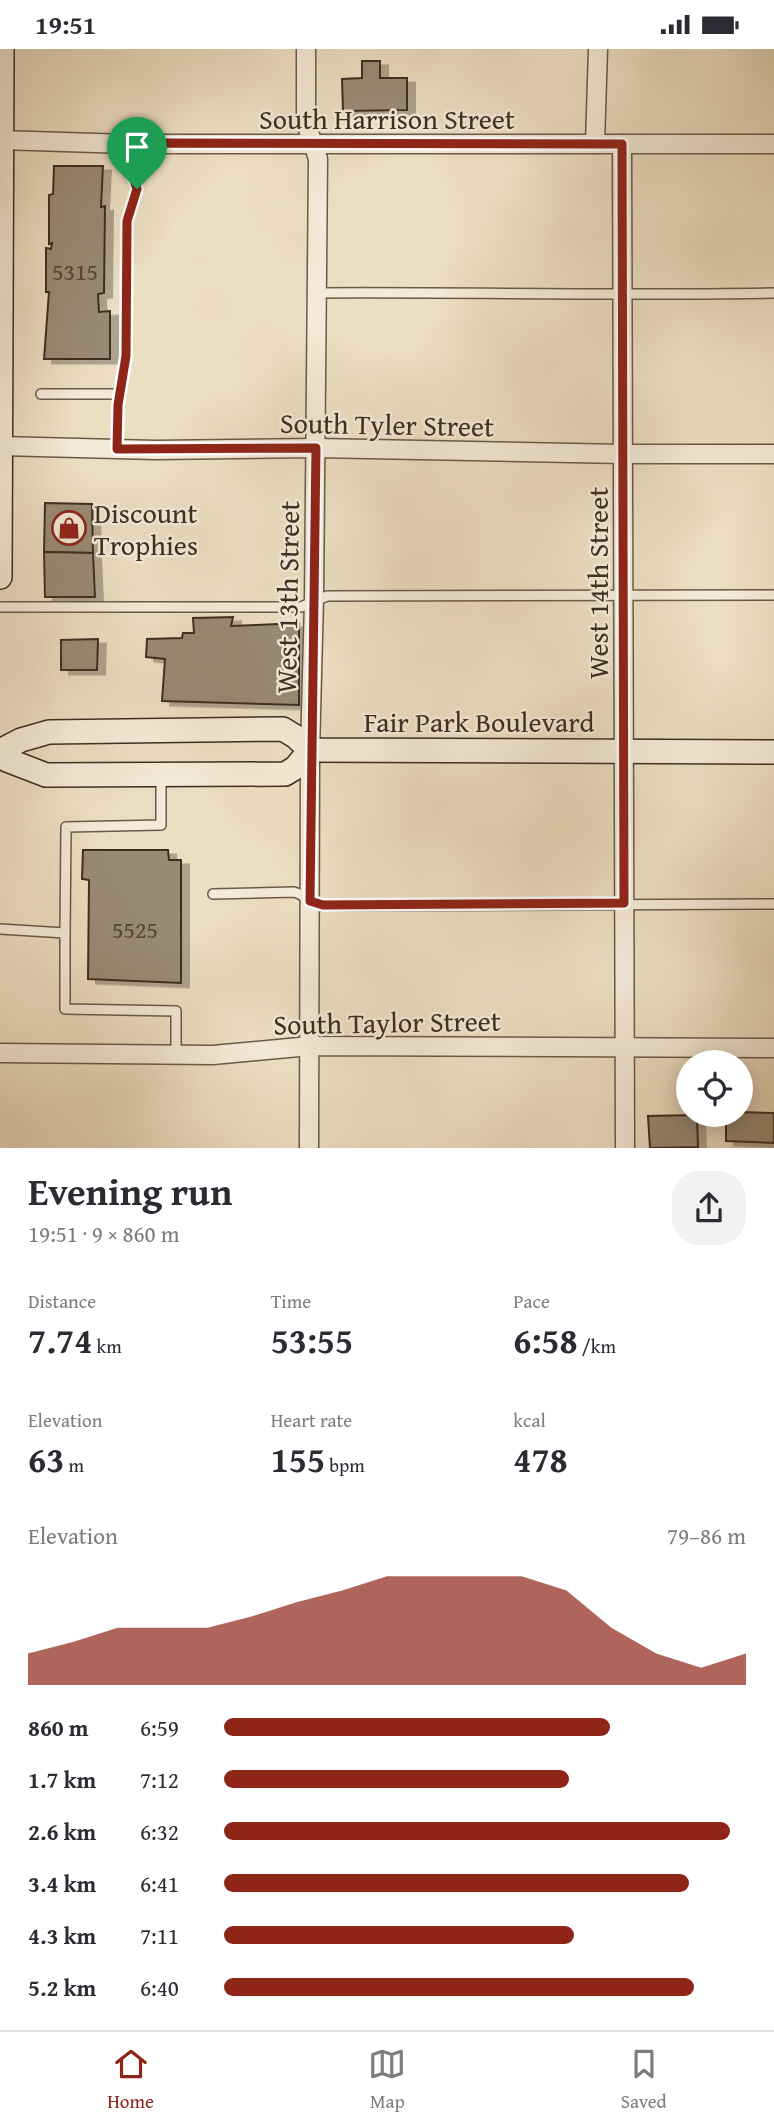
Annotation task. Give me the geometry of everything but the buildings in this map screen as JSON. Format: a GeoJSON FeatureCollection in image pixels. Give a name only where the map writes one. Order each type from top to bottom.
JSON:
{"type":"FeatureCollection","features":[{"type":"Feature","properties":{"kind":"street"},"geometry":{"type":"LineString","coordinates":[[0,577],[2,49]]}},
{"type":"Feature","properties":{"kind":"street","name":"West 13th Street"},"geometry":{"type":"LineString","coordinates":[[306,49],[306,123],[318,159],[310,750],[309,1148]]}},
{"type":"Feature","properties":{"kind":"street"},"geometry":{"type":"LineString","coordinates":[[595,144],[598,49]]}},
{"type":"Feature","properties":{"kind":"street","name":"South Harrison Street"},"geometry":{"type":"LineString","coordinates":[[2,140],[128,144],[774,144]]}},
{"type":"Feature","properties":{"kind":"street","name":"West 14th Street"},"geometry":{"type":"LineString","coordinates":[[622,144],[625,1148]]}},
{"type":"Feature","properties":{"kind":"street","name":"South Tyler Street"},"geometry":{"type":"LineString","coordinates":[[1,446],[774,454]]}},
{"type":"Feature","properties":{"kind":"street"},"geometry":{"type":"LineString","coordinates":[[283,729],[310,750],[295,768],[285,774],[46,775],[7,760],[0,753],[21,740],[49,732],[283,729]]}},
{"type":"Feature","properties":{"kind":"street","name":"Fair Park Boulevard"},"geometry":{"type":"LineString","coordinates":[[310,750],[774,752]]}},
{"type":"Feature","properties":{"kind":"street","name":"South Taylor Street"},"geometry":{"type":"LineString","coordinates":[[0,1053],[213,1055],[310,1046],[774,1048]]}},
{"type":"Feature","properties":{"kind":"lane"},"geometry":{"type":"LineString","coordinates":[[117,449],[126,356],[127,221],[137,189],[130,167],[128,144]]}},
{"type":"Feature","properties":{"kind":"lane"},"geometry":{"type":"LineString","coordinates":[[316,293],[459,292],[623,296],[774,293]]}},
{"type":"Feature","properties":{"kind":"lane"},"geometry":{"type":"LineString","coordinates":[[41,394],[121,394]]}},
{"type":"Feature","properties":{"kind":"lane"},"geometry":{"type":"LineString","coordinates":[[0,607],[300,607],[327,596],[774,595]]}},
{"type":"Feature","properties":{"kind":"lane"},"geometry":{"type":"LineString","coordinates":[[161,773],[161,825],[66,827],[65,1009],[176,1011],[176,1054]]}},
{"type":"Feature","properties":{"kind":"lane"},"geometry":{"type":"LineString","coordinates":[[213,894],[294,892],[323,905],[774,904]]}},
{"type":"Feature","properties":{"kind":"lane"},"geometry":{"type":"LineString","coordinates":[[0,929],[65,933]]}},
{"type":"Feature","properties":{"kind":"place","name":"Discount Trophies"},"geometry":{"type":"Point","coordinates":[69,528]}},
{"type":"Feature","properties":{"kind":"route"},"geometry":{"type":"LineString","coordinates":[[128,144],[622,144],[624,903],[323,905],[310,901],[316,448],[117,449],[118,405],[126,356],[127,221],[137,189],[128,159],[128,144]]}}]}
